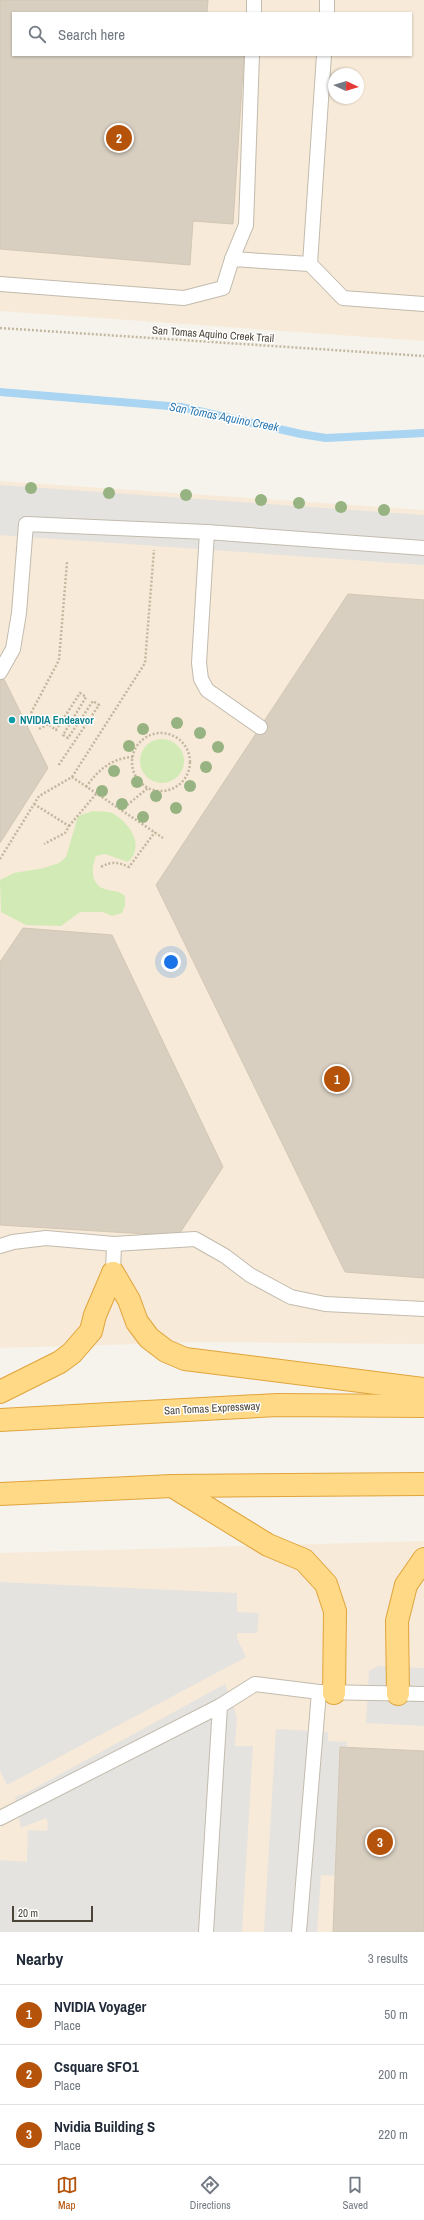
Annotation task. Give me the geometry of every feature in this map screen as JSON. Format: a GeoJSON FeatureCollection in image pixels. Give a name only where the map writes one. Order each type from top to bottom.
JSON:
{"type":"FeatureCollection","features":[{"type":"Feature","properties":{"kind":"highway"},"geometry":{"type":"LineString","coordinates":[[113,1273],[129,1300],[136,1322],[149,1338],[166,1351],[185,1359],[424,1389]]}},
{"type":"Feature","properties":{"kind":"highway"},"geometry":{"type":"LineString","coordinates":[[0,1392],[60,1362],[72,1353],[90,1331],[95,1315],[113,1273]]}},
{"type":"Feature","properties":{"kind":"highway","name":"San Tomas Expressway"},"geometry":{"type":"LineString","coordinates":[[0,1420],[277,1405],[424,1406]]}},
{"type":"Feature","properties":{"kind":"highway"},"geometry":{"type":"LineString","coordinates":[[0,1494],[172,1486],[424,1484]]}},
{"type":"Feature","properties":{"kind":"highway"},"geometry":{"type":"LineString","coordinates":[[172,1486],[268,1545],[304,1560],[326,1584],[335,1611],[326,1692]]}},
{"type":"Feature","properties":{"kind":"highway"},"geometry":{"type":"LineString","coordinates":[[398,1694],[397,1621],[406,1585],[424,1559]]}},
{"type":"Feature","properties":{"kind":"lane"},"geometry":{"type":"LineString","coordinates":[[254,0],[254,12]]}},
{"type":"Feature","properties":{"kind":"lane"},"geometry":{"type":"LineString","coordinates":[[327,12],[328,0]]}},
{"type":"Feature","properties":{"kind":"lane"},"geometry":{"type":"LineString","coordinates":[[0,284],[184,298],[223,288],[232,258],[246,225],[252,56]]}},
{"type":"Feature","properties":{"kind":"lane"},"geometry":{"type":"LineString","coordinates":[[310,264],[324,56]]}},
{"type":"Feature","properties":{"kind":"lane"},"geometry":{"type":"LineString","coordinates":[[232,258],[310,264],[343,298],[424,304]]}},
{"type":"Feature","properties":{"kind":"lane"},"geometry":{"type":"LineString","coordinates":[[0,672],[13,649],[20,613],[26,524],[207,532],[424,548]]}},
{"type":"Feature","properties":{"kind":"lane"},"geometry":{"type":"LineString","coordinates":[[207,532],[199,663],[201,679],[207,690],[260,727]]}},
{"type":"Feature","properties":{"kind":"lane"},"geometry":{"type":"LineString","coordinates":[[0,1246],[13,1242],[46,1238],[114,1244],[195,1239],[225,1256],[250,1275],[291,1297],[326,1304],[424,1309]]}},
{"type":"Feature","properties":{"kind":"lane"},"geometry":{"type":"LineString","coordinates":[[113,1273],[114,1244]]}},
{"type":"Feature","properties":{"kind":"lane"},"geometry":{"type":"LineString","coordinates":[[0,1818],[220,1706],[255,1684],[326,1692],[424,1694]]}},
{"type":"Feature","properties":{"kind":"lane"},"geometry":{"type":"LineString","coordinates":[[299,1932],[326,1692]]}},
{"type":"Feature","properties":{"kind":"lane"},"geometry":{"type":"LineString","coordinates":[[206,1932],[220,1706]]}},
{"type":"Feature","properties":{"kind":"path","name":"San Tomas Aquino Creek Trail"},"geometry":{"type":"LineString","coordinates":[[0,328],[424,356]]}},
{"type":"Feature","properties":{"kind":"path"},"geometry":{"type":"LineString","coordinates":[[0,860],[40,796],[72,778],[145,662],[155,530]]}},
{"type":"Feature","properties":{"kind":"path"},"geometry":{"type":"LineString","coordinates":[[31,713],[59,660],[67,562]]}},
{"type":"Feature","properties":{"kind":"path"},"geometry":{"type":"LineString","coordinates":[[39,729],[48,724],[56,730],[80,693],[86,697],[63,734],[68,738],[93,701],[99,705],[58,766]]}},
{"type":"Feature","properties":{"kind":"path"},"geometry":{"type":"LineString","coordinates":[[161,733],[170,734],[179,739],[186,747],[190,756],[190,766],[182,782],[166,791],[148,788],[135,775],[133,757],[136,748],[142,740],[151,735],[161,733]]}},
{"type":"Feature","properties":{"kind":"path"},"geometry":{"type":"LineString","coordinates":[[86,787],[94,775],[108,764],[120,757],[133,757]]}},
{"type":"Feature","properties":{"kind":"path"},"geometry":{"type":"LineString","coordinates":[[72,778],[163,838]]}},
{"type":"Feature","properties":{"kind":"path"},"geometry":{"type":"LineString","coordinates":[[121,810],[148,788]]}},
{"type":"Feature","properties":{"kind":"path"},"geometry":{"type":"LineString","coordinates":[[44,844],[65,833],[69,826],[96,794]]}},
{"type":"Feature","properties":{"kind":"path"},"geometry":{"type":"LineString","coordinates":[[34,804],[69,826]]}},
{"type":"Feature","properties":{"kind":"path"},"geometry":{"type":"LineString","coordinates":[[101,867],[111,862],[122,863],[129,867],[155,832]]}},
{"type":"Feature","properties":{"kind":"shaded area"},"geometry":{"type":"Polygon","coordinates":[[[0,0],[424,0],[424,341],[0,311],[0,0]]]}},
{"type":"Feature","properties":{"kind":"shaded area"},"geometry":{"type":"Polygon","coordinates":[[[0,481],[424,510],[424,1344],[206,1342],[0,1348],[0,481]]]}},
{"type":"Feature","properties":{"kind":"shaded area"},"geometry":{"type":"Polygon","coordinates":[[[0,485],[424,515],[424,565],[0,535],[0,485]]]}},
{"type":"Feature","properties":{"kind":"shaded area"},"geometry":{"type":"Polygon","coordinates":[[[424,1541],[424,1932],[0,1932],[0,1553],[424,1541]]]}},
{"type":"Feature","properties":{"kind":"shaded area"},"geometry":{"type":"Polygon","coordinates":[[[0,1582],[237,1593],[237,1612],[259,1613],[257,1633],[237,1633],[237,1638],[246,1657],[7,1785],[0,1771],[0,1582]]]}},
{"type":"Feature","properties":{"kind":"shaded area"},"geometry":{"type":"Polygon","coordinates":[[[379,1666],[424,1668],[424,1726],[366,1723],[369,1671],[379,1666]]]}},
{"type":"Feature","properties":{"kind":"shaded area"},"geometry":{"type":"Polygon","coordinates":[[[225,1684],[237,1717],[235,1746],[253,1746],[242,1932],[0,1932],[0,1860],[27,1862],[28,1830],[47,1831],[48,1823],[46,1818],[21,1828],[15,1797],[26,1793],[225,1684]]]}},
{"type":"Feature","properties":{"kind":"shaded area"},"geometry":{"type":"Polygon","coordinates":[[[276,1729],[328,1732],[328,1741],[347,1742],[339,1876],[321,1875],[317,1932],[264,1932],[276,1729]]]}},
{"type":"Feature","properties":{"kind":"green space"},"geometry":{"type":"Polygon","coordinates":[[[162,739],[174,743],[180,749],[184,761],[180,773],[174,779],[162,783],[150,779],[144,773],[140,761],[144,749],[150,743],[162,739]]]}},
{"type":"Feature","properties":{"kind":"green space"},"geometry":{"type":"Polygon","coordinates":[[[93,811],[110,812],[118,817],[129,828],[135,842],[133,856],[128,862],[105,854],[96,856],[93,868],[95,882],[98,885],[105,889],[119,892],[125,896],[125,906],[122,913],[112,916],[103,912],[80,912],[61,926],[26,925],[1,912],[0,880],[14,873],[44,868],[59,863],[66,857],[78,816],[93,811]]]}},
{"type":"Feature","properties":{"kind":"building"},"geometry":{"type":"Polygon","coordinates":[[[0,0],[208,0],[207,12],[12,12],[12,56],[244,56],[233,224],[193,221],[190,265],[0,249],[0,0]]]}},
{"type":"Feature","properties":{"kind":"building"},"geometry":{"type":"Polygon","coordinates":[[[348,594],[424,600],[424,1278],[345,1272],[156,885],[348,594]]]}},
{"type":"Feature","properties":{"kind":"building","name":"NVIDIA Endeavor"},"geometry":{"type":"Polygon","coordinates":[[[0,671],[48,768],[0,843],[0,671]]]}},
{"type":"Feature","properties":{"kind":"building"},"geometry":{"type":"Polygon","coordinates":[[[23,928],[112,935],[223,1167],[178,1236],[0,1225],[0,962],[23,928]]]}},
{"type":"Feature","properties":{"kind":"building"},"geometry":{"type":"Polygon","coordinates":[[[340,1747],[424,1751],[424,1932],[333,1932],[340,1747]]]}},
{"type":"Feature","properties":{"kind":"waterway","name":"San Tomas Aquino Creek"},"geometry":{"type":"LineString","coordinates":[[0,392],[181,407],[301,434],[326,438],[424,433]]}},
{"type":"Feature","properties":{"kind":"place","name":"Csquare SFO1"},"geometry":{"type":"Point","coordinates":[119,138]}},
{"type":"Feature","properties":{"kind":"place","name":"NVIDIA Endeavor"},"geometry":{"type":"Point","coordinates":[12,720]}},
{"type":"Feature","properties":{"kind":"place","name":"NVIDIA Voyager"},"geometry":{"type":"Point","coordinates":[337,1079]}},
{"type":"Feature","properties":{"kind":"place","name":"Nvidia Building S"},"geometry":{"type":"Point","coordinates":[380,1842]}}]}
